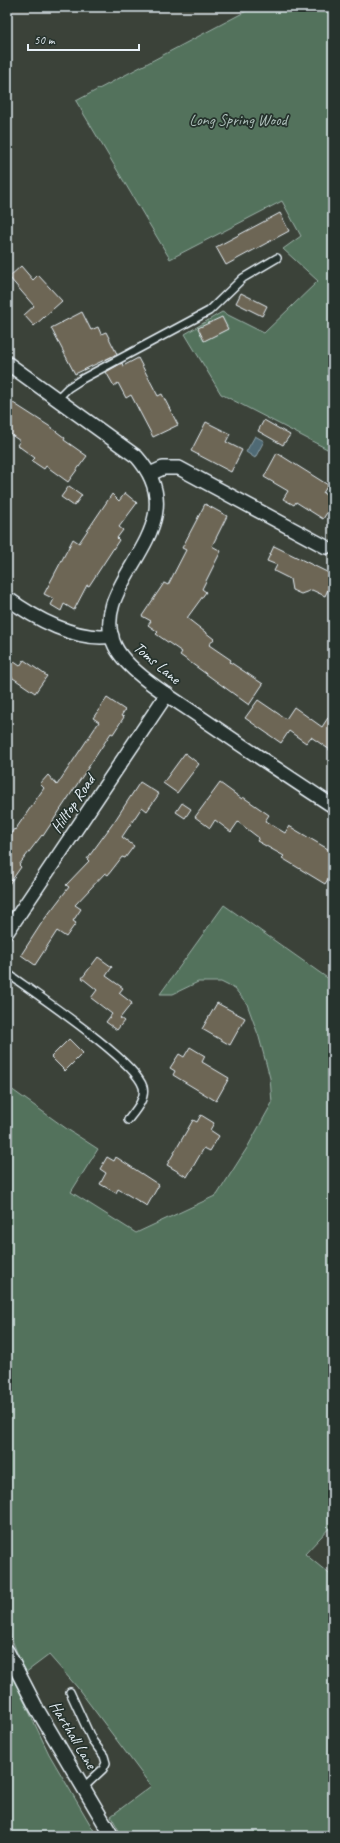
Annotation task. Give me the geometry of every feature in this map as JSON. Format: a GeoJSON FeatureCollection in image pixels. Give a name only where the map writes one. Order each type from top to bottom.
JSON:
{"type":"FeatureCollection","features":[{"type":"Feature","properties":{"kind":"street","name":"Toms Lane"},"geometry":{"type":"LineString","coordinates":[[7,363],[137,457],[150,474],[156,496],[155,515],[143,547],[115,599],[110,619],[112,636],[117,649],[126,662],[167,694],[333,806]]}},
{"type":"Feature","properties":{"kind":"street"},"geometry":{"type":"LineString","coordinates":[[150,474],[162,468],[179,468],[326,547]]}},
{"type":"Feature","properties":{"kind":"street"},"geometry":{"type":"LineString","coordinates":[[7,598],[25,611],[50,623],[86,636],[101,638],[112,636]]}},
{"type":"Feature","properties":{"kind":"street","name":"Hilltop Road"},"geometry":{"type":"LineString","coordinates":[[7,932],[167,694]]}},
{"type":"Feature","properties":{"kind":"street","name":"Harthall Lane"},"geometry":{"type":"LineString","coordinates":[[7,1651],[37,1709],[112,1836]]}},
{"type":"Feature","properties":{"kind":"lane"},"geometry":{"type":"LineString","coordinates":[[57,399],[68,388],[82,379],[209,311],[243,278],[277,258]]}},
{"type":"Feature","properties":{"kind":"lane"},"geometry":{"type":"LineString","coordinates":[[7,973],[96,1038],[121,1060],[137,1078],[143,1087],[143,1097],[128,1120]]}},
{"type":"Feature","properties":{"kind":"lane"},"geometry":{"type":"LineString","coordinates":[[70,1692],[92,1740],[104,1756],[106,1763],[103,1769],[84,1787]]}},
{"type":"Feature","properties":{"kind":"green space","name":"Long Spring Wood"},"geometry":{"type":"Polygon","coordinates":[[[254,7],[333,7],[333,452],[221,394],[185,334],[222,312],[264,333],[318,281],[283,249],[301,236],[282,201],[170,259],[76,101],[254,7]]]}},
{"type":"Feature","properties":{"kind":"green space"},"geometry":{"type":"Polygon","coordinates":[[[224,905],[333,982],[333,1524],[305,1554],[333,1577],[333,1836],[122,1836],[111,1816],[151,1786],[77,1687],[49,1655],[25,1673],[7,1627],[7,1086],[67,1129],[98,1149],[71,1192],[136,1233],[217,1195],[247,1148],[272,1103],[270,1078],[259,1037],[247,1004],[235,989],[221,982],[198,982],[173,994],[160,994],[224,905]]]}},
{"type":"Feature","properties":{"kind":"green space"},"geometry":{"type":"Polygon","coordinates":[[[7,1665],[49,1754],[97,1836],[7,1836],[7,1665]]]}},
{"type":"Feature","properties":{"kind":"water"},"geometry":{"type":"Polygon","coordinates":[[[255,436],[264,441],[255,458],[246,452],[255,436]]]}},
{"type":"Feature","properties":{"kind":"building"},"geometry":{"type":"Polygon","coordinates":[[[280,213],[289,231],[226,265],[216,247],[280,213]]]}},
{"type":"Feature","properties":{"kind":"building"},"geometry":{"type":"Polygon","coordinates":[[[21,266],[33,280],[38,275],[62,301],[34,326],[24,315],[34,306],[9,277],[21,266]]]}},
{"type":"Feature","properties":{"kind":"building"},"geometry":{"type":"Polygon","coordinates":[[[241,293],[267,306],[262,316],[236,303],[241,293]]]}},
{"type":"Feature","properties":{"kind":"building"},"geometry":{"type":"Polygon","coordinates":[[[82,312],[91,330],[98,327],[101,334],[106,332],[117,354],[75,374],[51,328],[82,312]]]}},
{"type":"Feature","properties":{"kind":"building"},"geometry":{"type":"Polygon","coordinates":[[[222,317],[228,329],[204,341],[198,328],[222,317]]]}},
{"type":"Feature","properties":{"kind":"building"},"geometry":{"type":"Polygon","coordinates":[[[138,358],[158,396],[162,394],[178,425],[153,437],[131,395],[126,398],[118,383],[114,386],[106,372],[122,363],[123,366],[138,358]]]}},
{"type":"Feature","properties":{"kind":"building"},"geometry":{"type":"Polygon","coordinates":[[[7,399],[49,426],[65,438],[64,440],[87,456],[68,482],[46,466],[44,469],[32,461],[35,458],[17,445],[20,441],[7,432],[7,399]]]}},
{"type":"Feature","properties":{"kind":"building"},"geometry":{"type":"Polygon","coordinates":[[[264,420],[290,435],[283,445],[258,431],[264,420]]]}},
{"type":"Feature","properties":{"kind":"building"},"geometry":{"type":"Polygon","coordinates":[[[206,422],[230,434],[226,442],[242,450],[231,472],[191,451],[206,422]]]}},
{"type":"Feature","properties":{"kind":"building"},"geometry":{"type":"Polygon","coordinates":[[[277,453],[328,485],[323,493],[333,499],[333,503],[323,519],[296,502],[294,505],[283,499],[288,491],[264,477],[277,453]]]}},
{"type":"Feature","properties":{"kind":"building"},"geometry":{"type":"Polygon","coordinates":[[[69,486],[82,495],[74,506],[61,497],[69,486]]]}},
{"type":"Feature","properties":{"kind":"building"},"geometry":{"type":"Polygon","coordinates":[[[125,493],[137,503],[119,527],[123,530],[117,538],[119,540],[89,586],[87,585],[74,610],[64,604],[61,611],[51,605],[54,599],[44,594],[73,539],[79,543],[112,494],[119,501],[125,493]]]}},
{"type":"Feature","properties":{"kind":"building"},"geometry":{"type":"Polygon","coordinates":[[[205,504],[227,516],[212,546],[221,551],[202,589],[206,592],[187,618],[214,639],[209,645],[231,660],[230,662],[263,684],[249,705],[180,655],[182,652],[156,634],[158,632],[148,625],[151,621],[142,616],[164,583],[168,585],[186,550],[182,548],[205,504]]]}},
{"type":"Feature","properties":{"kind":"building"},"geometry":{"type":"Polygon","coordinates":[[[274,546],[333,575],[333,579],[325,596],[312,590],[301,594],[292,590],[290,579],[274,571],[277,565],[267,561],[274,546]]]}},
{"type":"Feature","properties":{"kind":"building"},"geometry":{"type":"Polygon","coordinates":[[[7,657],[20,666],[24,660],[47,676],[35,693],[7,674],[7,657]]]}},
{"type":"Feature","properties":{"kind":"building"},"geometry":{"type":"Polygon","coordinates":[[[107,698],[125,710],[121,716],[124,717],[113,734],[111,733],[43,836],[42,835],[19,865],[21,867],[7,887],[7,839],[44,788],[40,784],[48,775],[57,785],[99,722],[93,718],[107,698]]]}},
{"type":"Feature","properties":{"kind":"building"},"geometry":{"type":"Polygon","coordinates":[[[258,700],[286,719],[294,707],[322,727],[333,710],[333,752],[311,737],[306,743],[289,731],[281,743],[245,718],[258,700]]]}},
{"type":"Feature","properties":{"kind":"building"},"geometry":{"type":"Polygon","coordinates":[[[185,753],[199,764],[177,793],[163,783],[185,753]]]}},
{"type":"Feature","properties":{"kind":"building"},"geometry":{"type":"Polygon","coordinates":[[[140,782],[159,794],[147,811],[142,807],[122,837],[134,846],[125,858],[122,857],[108,875],[105,873],[75,905],[81,909],[73,921],[76,923],[66,937],[57,931],[35,965],[21,955],[43,921],[69,887],[66,885],[89,861],[87,859],[114,822],[140,782]]]}},
{"type":"Feature","properties":{"kind":"building"},"geometry":{"type":"Polygon","coordinates":[[[220,783],[242,799],[243,797],[269,815],[265,821],[285,833],[289,826],[333,852],[333,871],[325,884],[282,858],[284,856],[257,841],[259,838],[238,822],[231,832],[215,820],[210,828],[195,817],[220,783]]]}},
{"type":"Feature","properties":{"kind":"building"},"geometry":{"type":"Polygon","coordinates":[[[182,803],[191,809],[185,818],[176,812],[182,803]]]}},
{"type":"Feature","properties":{"kind":"building"},"geometry":{"type":"Polygon","coordinates":[[[98,957],[112,967],[106,976],[123,988],[119,993],[132,1003],[120,1018],[124,1021],[117,1030],[106,1022],[112,1014],[91,998],[97,990],[82,978],[98,957]]]}},
{"type":"Feature","properties":{"kind":"building"},"geometry":{"type":"Polygon","coordinates":[[[217,1003],[245,1018],[230,1045],[202,1029],[217,1003]]]}},
{"type":"Feature","properties":{"kind":"building"},"geometry":{"type":"Polygon","coordinates":[[[69,1039],[83,1053],[65,1071],[51,1057],[69,1039]]]}},
{"type":"Feature","properties":{"kind":"building"},"geometry":{"type":"Polygon","coordinates":[[[190,1047],[205,1056],[202,1062],[229,1078],[216,1101],[173,1075],[175,1071],[170,1068],[179,1054],[184,1057],[190,1047]]]}},
{"type":"Feature","properties":{"kind":"building"},"geometry":{"type":"Polygon","coordinates":[[[201,1115],[214,1123],[210,1130],[219,1136],[210,1151],[204,1148],[187,1177],[167,1165],[193,1120],[197,1122],[201,1115]]]}},
{"type":"Feature","properties":{"kind":"building"},"geometry":{"type":"Polygon","coordinates":[[[107,1157],[114,1161],[116,1157],[159,1185],[147,1206],[118,1189],[116,1193],[100,1184],[106,1173],[100,1169],[107,1157]]]}}]}
